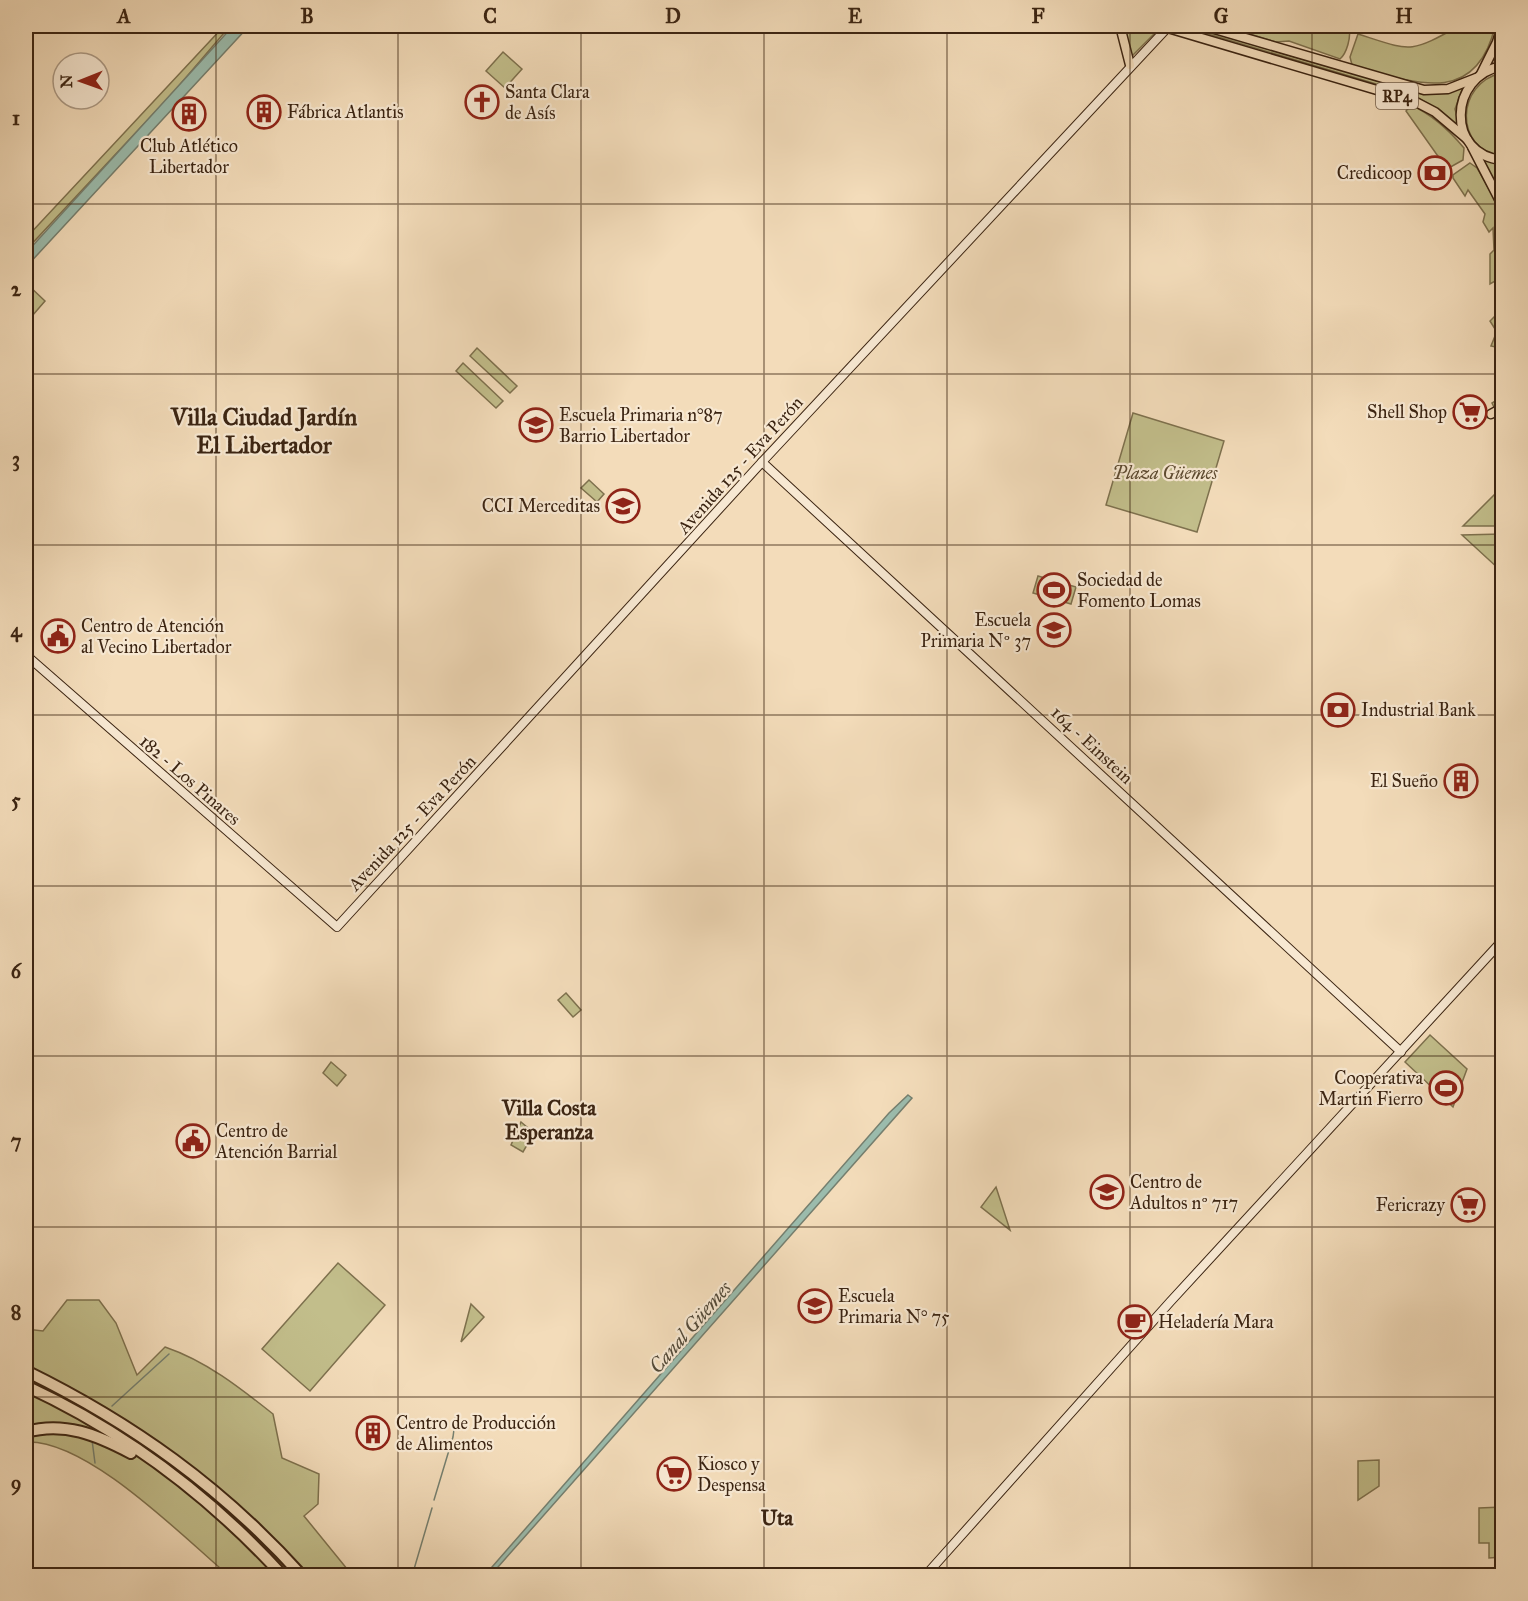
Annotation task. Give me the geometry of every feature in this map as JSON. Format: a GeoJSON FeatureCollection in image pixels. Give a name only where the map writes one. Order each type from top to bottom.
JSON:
{"type":"FeatureCollection","features":[{"type":"Feature","properties":{"kind":"highway"},"geometry":{"type":"LineString","coordinates":[[26,1371],[93,1405],[192,1471],[233,1506],[302,1575]]}},
{"type":"Feature","properties":{"kind":"highway"},"geometry":{"type":"LineString","coordinates":[[26,1386],[93,1421],[166,1470],[204,1499],[283,1575]]}},
{"type":"Feature","properties":{"kind":"highway"},"geometry":{"type":"LineString","coordinates":[[26,1432],[62,1429],[92,1434],[136,1456],[204,1499]]}},
{"type":"Feature","properties":{"kind":"main road"},"geometry":{"type":"LineString","coordinates":[[1120,26],[1130,65]]}},
{"type":"Feature","properties":{"kind":"main road","name":"RP4"},"geometry":{"type":"LineString","coordinates":[[1166,26],[1414,101],[1435,112],[1484,154],[1503,160]]}},
{"type":"Feature","properties":{"kind":"main road","name":"RP4"},"geometry":{"type":"LineString","coordinates":[[1204,26],[1424,90],[1448,89],[1503,66]]}},
{"type":"Feature","properties":{"kind":"main road"},"geometry":{"type":"LineString","coordinates":[[1502,26],[1497,42],[1479,76],[1469,86],[1461,106],[1461,117],[1469,142],[1503,205]]}},
{"type":"Feature","properties":{"kind":"main road"},"geometry":{"type":"LineString","coordinates":[[1491,414],[1503,408]]}},
{"type":"Feature","properties":{"kind":"street","name":"Avenida 125 - Eva Perón"},"geometry":{"type":"LineString","coordinates":[[337,927],[762,462],[1166,26]]}},
{"type":"Feature","properties":{"kind":"street","name":"164 - Einstein"},"geometry":{"type":"LineString","coordinates":[[762,462],[1401,1052]]}},
{"type":"Feature","properties":{"kind":"street","name":"182 - Los Pinares"},"geometry":{"type":"LineString","coordinates":[[26,655],[337,927]]}},
{"type":"Feature","properties":{"kind":"street"},"geometry":{"type":"LineString","coordinates":[[925,1575],[1163,1310],[1503,941]]}},
{"type":"Feature","properties":{"kind":"green space"},"geometry":{"type":"Polygon","coordinates":[[[224,26],[230,26],[171,95],[26,250],[26,238],[224,26]]]}},
{"type":"Feature","properties":{"kind":"green space"},"geometry":{"type":"Polygon","coordinates":[[[1122,26],[1152,28],[1155,29],[1155,33],[1131,57],[1122,26]]]}},
{"type":"Feature","properties":{"kind":"green space"},"geometry":{"type":"Polygon","coordinates":[[[1223,26],[1343,26],[1349,29],[1349,36],[1346,49],[1340,59],[1289,41],[1276,42],[1223,26]]]}},
{"type":"Feature","properties":{"kind":"green space"},"geometry":{"type":"Polygon","coordinates":[[[1459,26],[1495,26],[1486,52],[1473,70],[1457,79],[1438,83],[1418,82],[1352,65],[1350,57],[1358,34],[1389,44],[1410,47],[1430,41],[1459,26]]]}},
{"type":"Feature","properties":{"kind":"green space"},"geometry":{"type":"Polygon","coordinates":[[[1185,27],[1235,38],[1414,92],[1437,94],[1463,87],[1455,109],[1460,128],[1441,111],[1413,95],[1185,27]]]}},
{"type":"Feature","properties":{"kind":"green space"},"geometry":{"type":"Polygon","coordinates":[[[503,52],[522,69],[505,88],[486,71],[503,52]]]}},
{"type":"Feature","properties":{"kind":"green space"},"geometry":{"type":"Polygon","coordinates":[[[1502,73],[1502,156],[1486,151],[1475,142],[1466,116],[1475,89],[1487,79],[1502,73]]]}},
{"type":"Feature","properties":{"kind":"green space"},"geometry":{"type":"Polygon","coordinates":[[[1411,105],[1433,118],[1452,135],[1464,148],[1463,160],[1447,169],[1406,111],[1411,105]]]}},
{"type":"Feature","properties":{"kind":"green space"},"geometry":{"type":"Polygon","coordinates":[[[1481,157],[1502,163],[1502,198],[1481,157]]]}},
{"type":"Feature","properties":{"kind":"green space"},"geometry":{"type":"Polygon","coordinates":[[[1470,163],[1477,168],[1493,196],[1502,223],[1502,329],[1495,329],[1490,321],[1495,316],[1495,281],[1490,284],[1490,254],[1494,250],[1493,228],[1489,232],[1483,222],[1485,214],[1468,190],[1465,196],[1453,178],[1453,175],[1470,163]]]}},
{"type":"Feature","properties":{"kind":"green space"},"geometry":{"type":"Polygon","coordinates":[[[26,283],[45,301],[26,323],[26,283]]]}},
{"type":"Feature","properties":{"kind":"green space"},"geometry":{"type":"Polygon","coordinates":[[[1495,336],[1502,336],[1502,403],[1495,409],[1492,403],[1497,400],[1496,347],[1491,346],[1495,336]]]}},
{"type":"Feature","properties":{"kind":"green space"},"geometry":{"type":"Polygon","coordinates":[[[477,348],[517,386],[510,393],[470,356],[477,348]]]}},
{"type":"Feature","properties":{"kind":"green space"},"geometry":{"type":"Polygon","coordinates":[[[463,363],[503,401],[496,408],[456,371],[463,363]]]}},
{"type":"Feature","properties":{"kind":"green space","name":"Plaza Güemes"},"geometry":{"type":"Polygon","coordinates":[[[1133,413],[1224,441],[1197,532],[1106,505],[1133,413]]]}},
{"type":"Feature","properties":{"kind":"green space"},"geometry":{"type":"Polygon","coordinates":[[[1498,438],[1502,438],[1502,526],[1463,526],[1500,489],[1498,438]]]}},
{"type":"Feature","properties":{"kind":"green space"},"geometry":{"type":"Polygon","coordinates":[[[589,480],[604,494],[597,502],[581,488],[589,480]]]}},
{"type":"Feature","properties":{"kind":"green space"},"geometry":{"type":"Polygon","coordinates":[[[1502,534],[1501,621],[1500,570],[1462,535],[1502,534]]]}},
{"type":"Feature","properties":{"kind":"green space","name":"Sociedad de Fomento Lomas"},"geometry":{"type":"Polygon","coordinates":[[[1038,576],[1076,587],[1071,604],[1033,593],[1038,576]]]}},
{"type":"Feature","properties":{"kind":"green space"},"geometry":{"type":"Polygon","coordinates":[[[566,993],[581,1010],[573,1017],[558,1000],[566,993]]]}},
{"type":"Feature","properties":{"kind":"green space","name":"Cooperativa Martin Fierro"},"geometry":{"type":"Polygon","coordinates":[[[1430,1035],[1467,1069],[1453,1107],[1405,1062],[1430,1035]]]}},
{"type":"Feature","properties":{"kind":"green space"},"geometry":{"type":"Polygon","coordinates":[[[331,1062],[346,1075],[337,1086],[323,1073],[331,1062]]]}},
{"type":"Feature","properties":{"kind":"green space"},"geometry":{"type":"Polygon","coordinates":[[[521,1122],[534,1133],[523,1152],[511,1145],[521,1122]]]}},
{"type":"Feature","properties":{"kind":"green space"},"geometry":{"type":"Polygon","coordinates":[[[996,1187],[1010,1230],[981,1207],[996,1187]]]}},
{"type":"Feature","properties":{"kind":"green space"},"geometry":{"type":"Polygon","coordinates":[[[338,1263],[385,1305],[310,1391],[262,1349],[338,1263]]]}},
{"type":"Feature","properties":{"kind":"green space"},"geometry":{"type":"Polygon","coordinates":[[[67,1300],[99,1300],[116,1323],[137,1375],[165,1347],[208,1367],[273,1414],[282,1458],[319,1474],[318,1504],[304,1516],[352,1575],[228,1575],[160,1515],[105,1472],[77,1456],[50,1445],[26,1442],[26,1329],[43,1331],[67,1300]]]}},
{"type":"Feature","properties":{"kind":"green space"},"geometry":{"type":"Polygon","coordinates":[[[471,1304],[484,1317],[461,1342],[471,1304]]]}},
{"type":"Feature","properties":{"kind":"green space"},"geometry":{"type":"Polygon","coordinates":[[[1379,1460],[1379,1486],[1358,1500],[1358,1461],[1379,1460]]]}},
{"type":"Feature","properties":{"kind":"green space"},"geometry":{"type":"Polygon","coordinates":[[[1502,1507],[1502,1557],[1489,1558],[1489,1543],[1479,1543],[1479,1508],[1502,1507]]]}},
{"type":"Feature","properties":{"kind":"shaded area"},"geometry":{"type":"Polygon","coordinates":[[[233,26],[249,26],[26,267],[26,253],[233,26]]]}},
{"type":"Feature","properties":{"kind":"shaded area","name":"Canal Güemes"},"geometry":{"type":"Polygon","coordinates":[[[908,1095],[912,1098],[491,1575],[485,1575],[889,1113],[908,1095]]]}},
{"type":"Feature","properties":{"kind":"waterway"},"geometry":{"type":"LineString","coordinates":[[112,1406],[169,1354]]}},
{"type":"Feature","properties":{"kind":"waterway"},"geometry":{"type":"LineString","coordinates":[[434,1500],[453,1437],[456,1414]]}},
{"type":"Feature","properties":{"kind":"waterway"},"geometry":{"type":"LineString","coordinates":[[92,1440],[95,1463]]}},
{"type":"Feature","properties":{"kind":"waterway"},"geometry":{"type":"LineString","coordinates":[[412,1576],[432,1508]]}},
{"type":"Feature","properties":{"kind":"place","name":"Santa Clara de Asís"},"geometry":{"type":"Point","coordinates":[482,102]}},
{"type":"Feature","properties":{"kind":"place","name":"Fábrica Atlantis"},"geometry":{"type":"Point","coordinates":[264,112]}},
{"type":"Feature","properties":{"kind":"place","name":"Club Atlético Libertador"},"geometry":{"type":"Point","coordinates":[189,114]}},
{"type":"Feature","properties":{"kind":"place","name":"Credicoop"},"geometry":{"type":"Point","coordinates":[1435,173]}},
{"type":"Feature","properties":{"kind":"place","name":"Shell Shop"},"geometry":{"type":"Point","coordinates":[1470,412]}},
{"type":"Feature","properties":{"kind":"place","name":"Escuela Primaria n°87 Barrio Libertador"},"geometry":{"type":"Point","coordinates":[536,425]}},
{"type":"Feature","properties":{"kind":"place","name":"CCI Merceditas"},"geometry":{"type":"Point","coordinates":[623,506]}},
{"type":"Feature","properties":{"kind":"place","name":"Sociedad de Fomento Lomas"},"geometry":{"type":"Point","coordinates":[1054,590]}},
{"type":"Feature","properties":{"kind":"place","name":"Escuela Primaria Nº 37"},"geometry":{"type":"Point","coordinates":[1054,630]}},
{"type":"Feature","properties":{"kind":"place","name":"Centro de Atención al Vecino Libertador"},"geometry":{"type":"Point","coordinates":[58,636]}},
{"type":"Feature","properties":{"kind":"place","name":"Industrial Bank"},"geometry":{"type":"Point","coordinates":[1338,710]}},
{"type":"Feature","properties":{"kind":"place","name":"El Sueño"},"geometry":{"type":"Point","coordinates":[1461,781]}},
{"type":"Feature","properties":{"kind":"place","name":"Cooperativa Martin Fierro"},"geometry":{"type":"Point","coordinates":[1446,1088]}},
{"type":"Feature","properties":{"kind":"place","name":"Centro de Atención Barrial"},"geometry":{"type":"Point","coordinates":[193,1141]}},
{"type":"Feature","properties":{"kind":"place","name":"Centro de Adultos nº 717"},"geometry":{"type":"Point","coordinates":[1107,1192]}},
{"type":"Feature","properties":{"kind":"place","name":"Fericrazy"},"geometry":{"type":"Point","coordinates":[1468,1205]}},
{"type":"Feature","properties":{"kind":"place","name":"Escuela Primaria N° 75"},"geometry":{"type":"Point","coordinates":[815,1306]}},
{"type":"Feature","properties":{"kind":"place","name":"Heladería Mara"},"geometry":{"type":"Point","coordinates":[1135,1322]}},
{"type":"Feature","properties":{"kind":"place","name":"Centro de Producción de Alimentos"},"geometry":{"type":"Point","coordinates":[373,1433]}},
{"type":"Feature","properties":{"kind":"place","name":"Kiosco y Despensa"},"geometry":{"type":"Point","coordinates":[674,1474]}},
{"type":"Feature","properties":{"kind":"district","name":"Villa Ciudad Jardín El Libertador"},"geometry":{"type":"Point","coordinates":[264,431]}},
{"type":"Feature","properties":{"kind":"district","name":"Villa Costa Esperanza"},"geometry":{"type":"Point","coordinates":[549,1120]}},
{"type":"Feature","properties":{"kind":"district","name":"Uta"},"geometry":{"type":"Point","coordinates":[777,1518]}}]}
